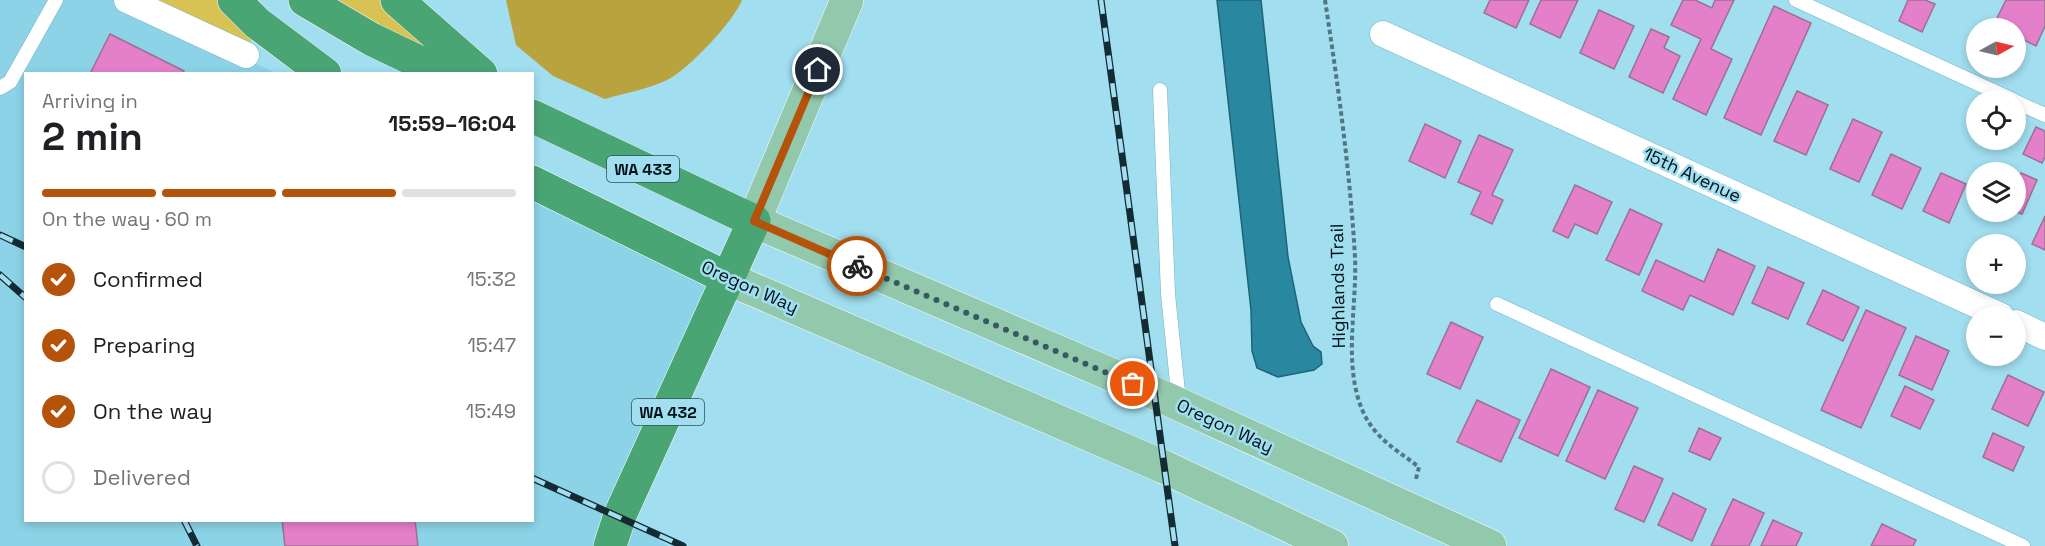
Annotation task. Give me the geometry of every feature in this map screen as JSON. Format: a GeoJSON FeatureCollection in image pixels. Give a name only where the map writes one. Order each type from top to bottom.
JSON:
{"type":"FeatureCollection","features":[{"type":"Feature","properties":{"kind":"highway"},"geometry":{"type":"LineString","coordinates":[[234,0],[257,23],[323,72]]}},
{"type":"Feature","properties":{"kind":"highway"},"geometry":{"type":"LineString","coordinates":[[305,0],[371,39],[440,72]]}},
{"type":"Feature","properties":{"kind":"highway"},"geometry":{"type":"LineString","coordinates":[[396,0],[479,72]]}},
{"type":"Feature","properties":{"kind":"highway","name":"Oregon Way"},"geometry":{"type":"LineString","coordinates":[[534,117],[754,221]]}},
{"type":"Feature","properties":{"kind":"highway","name":"Oregon Way"},"geometry":{"type":"LineString","coordinates":[[534,183],[729,279]]}},
{"type":"Feature","properties":{"kind":"highway","name":"WA 432"},"geometry":{"type":"LineString","coordinates":[[610,546],[620,515],[754,221]]}},
{"type":"Feature","properties":{"kind":"main road","name":"WA 432"},"geometry":{"type":"LineString","coordinates":[[754,221],[846,0]]}},
{"type":"Feature","properties":{"kind":"main road","name":"Oregon Way"},"geometry":{"type":"LineString","coordinates":[[754,221],[1179,405],[1490,546]]}},
{"type":"Feature","properties":{"kind":"main road","name":"Oregon Way"},"geometry":{"type":"LineString","coordinates":[[729,279],[1164,467],[1332,546]]}},
{"type":"Feature","properties":{"kind":"street"},"geometry":{"type":"LineString","coordinates":[[127,0],[246,55]]}},
{"type":"Feature","properties":{"kind":"street","name":"15th Avenue"},"geometry":{"type":"LineString","coordinates":[[1383,34],[1979,306]]}},
{"type":"Feature","properties":{"kind":"street"},"geometry":{"type":"LineString","coordinates":[[2026,328],[2045,337]]}},
{"type":"Feature","properties":{"kind":"lane"},"geometry":{"type":"LineString","coordinates":[[0,88],[10,82],[56,0]]}},
{"type":"Feature","properties":{"kind":"lane"},"geometry":{"type":"LineString","coordinates":[[1796,0],[1990,90]]}},
{"type":"Feature","properties":{"kind":"lane"},"geometry":{"type":"LineString","coordinates":[[1160,90],[1168,294],[1179,405]]}},
{"type":"Feature","properties":{"kind":"lane"},"geometry":{"type":"LineString","coordinates":[[2026,106],[2045,115]]}},
{"type":"Feature","properties":{"kind":"lane"},"geometry":{"type":"LineString","coordinates":[[1497,304],[2023,546]]}},
{"type":"Feature","properties":{"kind":"path","name":"Highlands Trail"},"geometry":{"type":"LineString","coordinates":[[1325,0],[1342,112],[1355,259],[1352,360],[1358,398],[1376,435],[1419,467],[1408,509]]}},
{"type":"Feature","properties":{"kind":"shaded area"},"geometry":{"type":"Polygon","coordinates":[[[0,0],[114,0],[274,72],[24,72],[24,522],[534,522],[534,190],[729,279],[621,515],[668,546],[0,546],[0,0]]]}},
{"type":"Feature","properties":{"kind":"shaded area"},"geometry":{"type":"Polygon","coordinates":[[[127,0],[234,0],[257,23],[246,55],[127,0]]]}},
{"type":"Feature","properties":{"kind":"shaded area"},"geometry":{"type":"Polygon","coordinates":[[[305,0],[397,0],[479,72],[305,0]]]}},
{"type":"Feature","properties":{"kind":"shaded area"},"geometry":{"type":"Polygon","coordinates":[[[506,0],[742,0],[720,32],[676,75],[652,86],[605,99],[553,76],[516,45],[506,0]]]}},
{"type":"Feature","properties":{"kind":"shaded area"},"geometry":{"type":"Polygon","coordinates":[[[1217,0],[1261,0],[1288,257],[1301,322],[1313,346],[1321,352],[1322,364],[1314,370],[1278,377],[1257,368],[1252,351],[1251,310],[1217,0]]]}},
{"type":"Feature","properties":{"kind":"building"},"geometry":{"type":"Polygon","coordinates":[[[1490,0],[1529,0],[1516,28],[1484,13],[1490,0]]]}},
{"type":"Feature","properties":{"kind":"building"},"geometry":{"type":"Polygon","coordinates":[[[1541,0],[1578,0],[1560,38],[1530,24],[1541,0]]]}},
{"type":"Feature","properties":{"kind":"building"},"geometry":{"type":"Polygon","coordinates":[[[1683,0],[1695,0],[1712,8],[1715,0],[1734,0],[1711,49],[1732,59],[1706,115],[1673,99],[1701,39],[1671,25],[1683,0]]]}},
{"type":"Feature","properties":{"kind":"building"},"geometry":{"type":"Polygon","coordinates":[[[1908,0],[1925,0],[1935,4],[1922,32],[1899,21],[1908,0]]]}},
{"type":"Feature","properties":{"kind":"building"},"geometry":{"type":"Polygon","coordinates":[[[2006,0],[2045,0],[2045,26],[2036,46],[2026,41],[2026,18],[1997,18],[2006,0]]]}},
{"type":"Feature","properties":{"kind":"building"},"geometry":{"type":"Polygon","coordinates":[[[1774,6],[1811,23],[1761,135],[1724,118],[1774,6]]]}},
{"type":"Feature","properties":{"kind":"building"},"geometry":{"type":"Polygon","coordinates":[[[1599,10],[1634,26],[1614,69],[1580,53],[1599,10]]]}},
{"type":"Feature","properties":{"kind":"building"},"geometry":{"type":"Polygon","coordinates":[[[1651,29],[1669,37],[1664,48],[1680,56],[1663,93],[1629,77],[1651,29]]]}},
{"type":"Feature","properties":{"kind":"building"},"geometry":{"type":"Polygon","coordinates":[[[110,34],[184,71],[184,72],[91,72],[110,34]]]}},
{"type":"Feature","properties":{"kind":"building"},"geometry":{"type":"Polygon","coordinates":[[[1797,91],[1828,105],[1806,155],[1774,141],[1797,91]]]}},
{"type":"Feature","properties":{"kind":"building"},"geometry":{"type":"Polygon","coordinates":[[[1853,119],[1882,132],[1859,182],[1830,169],[1853,119]]]}},
{"type":"Feature","properties":{"kind":"building"},"geometry":{"type":"Polygon","coordinates":[[[1425,124],[1461,141],[1445,178],[1409,161],[1425,124]]]}},
{"type":"Feature","properties":{"kind":"building"},"geometry":{"type":"Polygon","coordinates":[[[2036,127],[2045,131],[2045,157],[2042,163],[2023,154],[2036,127]]]}},
{"type":"Feature","properties":{"kind":"building"},"geometry":{"type":"Polygon","coordinates":[[[1479,135],[1513,150],[1492,195],[1503,200],[1492,224],[1471,214],[1481,192],[1458,182],[1479,135]]]}},
{"type":"Feature","properties":{"kind":"building"},"geometry":{"type":"Polygon","coordinates":[[[1891,154],[1921,168],[1902,209],[1872,195],[1891,154]]]}},
{"type":"Feature","properties":{"kind":"building"},"geometry":{"type":"Polygon","coordinates":[[[1941,173],[1966,184],[1949,223],[1923,211],[1941,173]]]}},
{"type":"Feature","properties":{"kind":"building"},"geometry":{"type":"Polygon","coordinates":[[[2026,175],[2037,180],[2026,205],[2026,175]]]}},
{"type":"Feature","properties":{"kind":"building"},"geometry":{"type":"Polygon","coordinates":[[[1575,185],[1612,202],[1597,234],[1575,224],[1568,238],[1553,231],[1575,185]]]}},
{"type":"Feature","properties":{"kind":"building"},"geometry":{"type":"Polygon","coordinates":[[[1630,209],[1662,224],[1639,275],[1606,260],[1630,209]]]}},
{"type":"Feature","properties":{"kind":"building"},"geometry":{"type":"Polygon","coordinates":[[[2045,216],[2045,250],[2032,244],[2045,216]]]}},
{"type":"Feature","properties":{"kind":"building"},"geometry":{"type":"Polygon","coordinates":[[[1718,249],[1755,266],[1733,315],[1690,295],[1683,310],[1642,291],[1656,260],[1704,282],[1718,249]]]}},
{"type":"Feature","properties":{"kind":"building"},"geometry":{"type":"Polygon","coordinates":[[[1768,267],[1804,283],[1788,319],[1752,303],[1768,267]]]}},
{"type":"Feature","properties":{"kind":"building"},"geometry":{"type":"Polygon","coordinates":[[[1823,290],[1859,307],[1843,341],[1807,324],[1823,290]]]}},
{"type":"Feature","properties":{"kind":"building"},"geometry":{"type":"Polygon","coordinates":[[[1866,310],[1906,328],[1861,428],[1821,410],[1866,310]]]}},
{"type":"Feature","properties":{"kind":"building"},"geometry":{"type":"Polygon","coordinates":[[[1451,322],[1483,337],[1460,389],[1427,374],[1451,322]]]}},
{"type":"Feature","properties":{"kind":"building"},"geometry":{"type":"Polygon","coordinates":[[[1916,336],[1949,351],[1932,390],[1899,375],[1916,336]]]}},
{"type":"Feature","properties":{"kind":"building"},"geometry":{"type":"Polygon","coordinates":[[[1551,369],[1590,387],[1558,456],[1519,438],[1551,369]]]}},
{"type":"Feature","properties":{"kind":"building"},"geometry":{"type":"Polygon","coordinates":[[[2008,375],[2044,392],[2028,426],[1992,409],[2008,375]]]}},
{"type":"Feature","properties":{"kind":"building"},"geometry":{"type":"Polygon","coordinates":[[[1905,386],[1934,400],[1920,429],[1891,416],[1905,386]]]}},
{"type":"Feature","properties":{"kind":"building"},"geometry":{"type":"Polygon","coordinates":[[[1598,390],[1638,408],[1605,479],[1566,461],[1598,390]]]}},
{"type":"Feature","properties":{"kind":"building"},"geometry":{"type":"Polygon","coordinates":[[[1477,400],[1520,420],[1501,462],[1457,442],[1477,400]]]}},
{"type":"Feature","properties":{"kind":"building"},"geometry":{"type":"Polygon","coordinates":[[[1699,428],[1721,438],[1710,460],[1689,451],[1699,428]]]}},
{"type":"Feature","properties":{"kind":"building"},"geometry":{"type":"Polygon","coordinates":[[[1993,433],[2024,447],[2013,471],[1983,457],[1993,433]]]}},
{"type":"Feature","properties":{"kind":"building"},"geometry":{"type":"Polygon","coordinates":[[[1634,466],[1663,479],[1644,522],[1615,509],[1634,466]]]}},
{"type":"Feature","properties":{"kind":"building"},"geometry":{"type":"Polygon","coordinates":[[[1673,493],[1706,509],[1692,541],[1658,525],[1673,493]]]}},
{"type":"Feature","properties":{"kind":"building"},"geometry":{"type":"Polygon","coordinates":[[[1733,499],[1764,513],[1749,546],[1711,546],[1733,499]]]}},
{"type":"Feature","properties":{"kind":"building"},"geometry":{"type":"Polygon","coordinates":[[[1773,520],[1802,533],[1796,546],[1761,546],[1773,520]]]}},
{"type":"Feature","properties":{"kind":"building"},"geometry":{"type":"Polygon","coordinates":[[[282,522],[415,522],[418,546],[285,546],[282,522]]]}},
{"type":"Feature","properties":{"kind":"building"},"geometry":{"type":"Polygon","coordinates":[[[1882,524],[1916,540],[1913,546],[1871,546],[1882,524]]]}},
{"type":"Feature","properties":{"kind":"railway"},"geometry":{"type":"LineString","coordinates":[[1101,0],[1175,546]]}},
{"type":"Feature","properties":{"kind":"railway"},"geometry":{"type":"LineString","coordinates":[[0,235],[24,246]]}},
{"type":"Feature","properties":{"kind":"railway"},"geometry":{"type":"LineString","coordinates":[[0,275],[24,296]]}},
{"type":"Feature","properties":{"kind":"railway"},"geometry":{"type":"LineString","coordinates":[[534,479],[683,546]]}},
{"type":"Feature","properties":{"kind":"railway"},"geometry":{"type":"LineString","coordinates":[[185,522],[197,546]]}},
{"type":"Feature","properties":{"kind":"way so far"},"geometry":{"type":"LineString","coordinates":[[857,266],[1133,384]]}},
{"type":"Feature","properties":{"kind":"route"},"geometry":{"type":"LineString","coordinates":[[818,70],[754,221],[857,266]]}}]}
